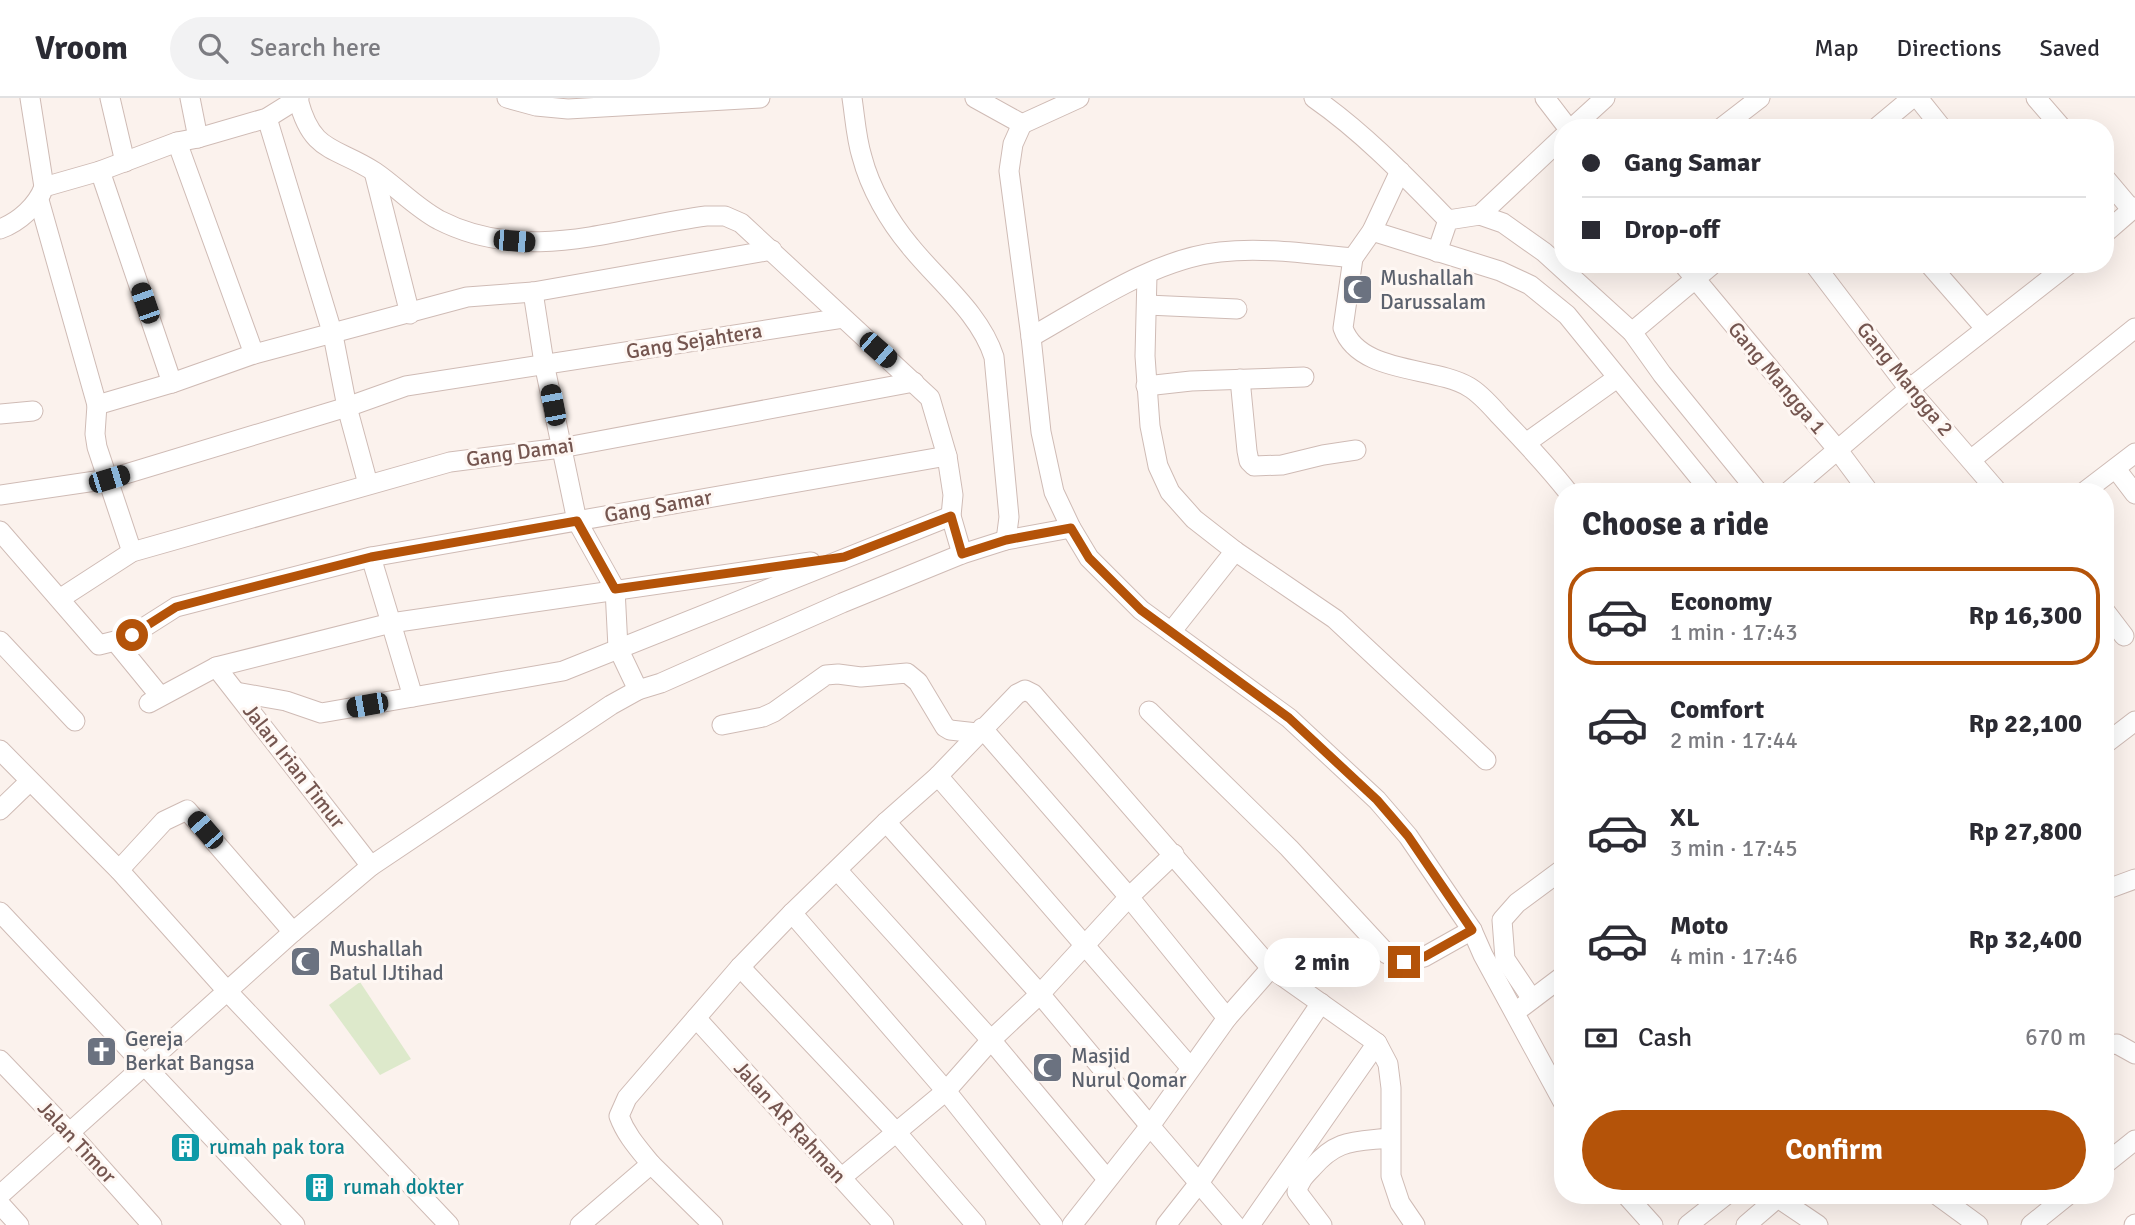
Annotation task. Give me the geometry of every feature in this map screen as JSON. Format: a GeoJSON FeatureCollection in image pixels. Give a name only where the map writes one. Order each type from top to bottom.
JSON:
{"type":"FeatureCollection","features":[{"type":"Feature","properties":{"kind":"street"},"geometry":{"type":"LineString","coordinates":[[30,98],[42,193],[97,405],[97,447],[132,552]]}},
{"type":"Feature","properties":{"kind":"street"},"geometry":{"type":"LineString","coordinates":[[110,98],[125,162]]}},
{"type":"Feature","properties":{"kind":"street"},"geometry":{"type":"LineString","coordinates":[[190,98],[198,138]]}},
{"type":"Feature","properties":{"kind":"street"},"geometry":{"type":"LineString","coordinates":[[506,98],[536,106],[568,109],[760,98]]}},
{"type":"Feature","properties":{"kind":"street"},"geometry":{"type":"LineString","coordinates":[[852,98],[861,155],[881,202],[908,245],[979,325],[994,357],[1009,517],[1006,540]]}},
{"type":"Feature","properties":{"kind":"street"},"geometry":{"type":"LineString","coordinates":[[975,98],[1022,124]]}},
{"type":"Feature","properties":{"kind":"street"},"geometry":{"type":"LineString","coordinates":[[1079,98],[1022,124],[1013,144],[1009,170],[1041,432],[1054,492],[1071,528],[1089,558],[1141,610],[1289,718],[1377,800],[1408,836],[1472,930],[1516,1013],[1554,1073]]}},
{"type":"Feature","properties":{"kind":"street"},"geometry":{"type":"LineString","coordinates":[[1314,98],[1334,112],[1400,171],[1448,220]]}},
{"type":"Feature","properties":{"kind":"street"},"geometry":{"type":"LineString","coordinates":[[1545,98],[1562,119]]}},
{"type":"Feature","properties":{"kind":"street"},"geometry":{"type":"LineString","coordinates":[[1580,119],[1605,98]]}},
{"type":"Feature","properties":{"kind":"street"},"geometry":{"type":"LineString","coordinates":[[1733,119],[1760,98]]}},
{"type":"Feature","properties":{"kind":"street"},"geometry":{"type":"LineString","coordinates":[[1887,119],[1912,98]]}},
{"type":"Feature","properties":{"kind":"street"},"geometry":{"type":"LineString","coordinates":[[1918,98],[1935,119]]}},
{"type":"Feature","properties":{"kind":"street"},"geometry":{"type":"LineString","coordinates":[[2036,98],[2054,119]]}},
{"type":"Feature","properties":{"kind":"street"},"geometry":{"type":"LineString","coordinates":[[0,229],[12,224],[42,193],[177,142],[267,118],[299,99],[304,122],[324,146],[374,172],[423,210],[467,231],[496,239],[532,242],[581,240],[691,218],[717,216],[734,219],[772,250],[930,398],[947,456],[953,495],[951,516],[962,554]]}},
{"type":"Feature","properties":{"kind":"street"},"geometry":{"type":"LineString","coordinates":[[267,118],[333,335],[347,407],[368,484]]}},
{"type":"Feature","properties":{"kind":"street"},"geometry":{"type":"LineString","coordinates":[[177,142],[254,354]]}},
{"type":"Feature","properties":{"kind":"street"},"geometry":{"type":"LineString","coordinates":[[1480,215],[1554,145]]}},
{"type":"Feature","properties":{"kind":"street"},"geometry":{"type":"LineString","coordinates":[[100,171],[172,383]]}},
{"type":"Feature","properties":{"kind":"street"},"geometry":{"type":"LineString","coordinates":[[1400,171],[1372,231],[1353,258],[1343,328],[1347,338],[1355,348],[1392,365],[1469,386],[1526,443],[1560,483]]}},
{"type":"Feature","properties":{"kind":"street"},"geometry":{"type":"LineString","coordinates":[[374,172],[410,314]]}},
{"type":"Feature","properties":{"kind":"street"},"geometry":{"type":"LineString","coordinates":[[2114,187],[2134,208],[2114,225]]}},
{"type":"Feature","properties":{"kind":"street"},"geometry":{"type":"LineString","coordinates":[[1448,220],[1480,215],[1503,223],[1554,261]]}},
{"type":"Feature","properties":{"kind":"street"},"geometry":{"type":"LineString","coordinates":[[1437,252],[1448,220]]}},
{"type":"Feature","properties":{"kind":"street"},"geometry":{"type":"LineString","coordinates":[[1372,231],[1500,271],[1530,285],[1567,315],[1704,483]]}},
{"type":"Feature","properties":{"kind":"street"},"geometry":{"type":"LineString","coordinates":[[97,405],[172,383],[254,354],[467,297],[533,292],[772,250]]}},
{"type":"Feature","properties":{"kind":"street"},"geometry":{"type":"LineString","coordinates":[[1031,337],[1113,290],[1187,258],[1221,252],[1281,252],[1353,258]]}},
{"type":"Feature","properties":{"kind":"street"},"geometry":{"type":"LineString","coordinates":[[1567,273],[1632,332],[1662,374],[1751,483]]}},
{"type":"Feature","properties":{"kind":"street"},"geometry":{"type":"LineString","coordinates":[[1632,332],[1688,273]]}},
{"type":"Feature","properties":{"kind":"street","name":"Gang Mangga 1"},"geometry":{"type":"LineString","coordinates":[[1690,273],[1862,483]]}},
{"type":"Feature","properties":{"kind":"street","name":"Gang Mangga 2"},"geometry":{"type":"LineString","coordinates":[[1821,273],[1909,389],[1991,483]]}},
{"type":"Feature","properties":{"kind":"street"},"geometry":{"type":"LineString","coordinates":[[1937,273],[1985,328]]}},
{"type":"Feature","properties":{"kind":"street"},"geometry":{"type":"LineString","coordinates":[[1798,483],[1909,389],[2054,273]]}},
{"type":"Feature","properties":{"kind":"street"},"geometry":{"type":"LineString","coordinates":[[1147,275],[1146,386],[1150,426],[1158,466],[1170,492],[1194,519],[1235,551],[1335,619],[1486,760]]}},
{"type":"Feature","properties":{"kind":"street"},"geometry":{"type":"LineString","coordinates":[[533,292],[544,363],[577,521],[615,589],[618,648],[638,690]]}},
{"type":"Feature","properties":{"kind":"street"},"geometry":{"type":"LineString","coordinates":[[1147,304],[1237,309]]}},
{"type":"Feature","properties":{"kind":"street","name":"Gang Sejahtera"},"geometry":{"type":"LineString","coordinates":[[0,495],[109,479],[347,407],[406,386],[843,318]]}},
{"type":"Feature","properties":{"kind":"street"},"geometry":{"type":"LineString","coordinates":[[1972,459],[2135,328]]}},
{"type":"Feature","properties":{"kind":"street"},"geometry":{"type":"LineString","coordinates":[[1146,386],[1304,377]]}},
{"type":"Feature","properties":{"kind":"street"},"geometry":{"type":"LineString","coordinates":[[1526,443],[1617,378]]}},
{"type":"Feature","properties":{"kind":"street"},"geometry":{"type":"LineString","coordinates":[[1240,379],[1247,451],[1249,461],[1254,466],[1282,465],[1356,450]]}},
{"type":"Feature","properties":{"kind":"street","name":"Gang Damai"},"geometry":{"type":"LineString","coordinates":[[61,598],[132,552],[450,462],[561,447],[914,382]]}},
{"type":"Feature","properties":{"kind":"street"},"geometry":{"type":"LineString","coordinates":[[0,414],[33,411]]}},
{"type":"Feature","properties":{"kind":"street"},"geometry":{"type":"LineString","coordinates":[[2097,483],[2135,453]]}},
{"type":"Feature","properties":{"kind":"street","name":"Gang Samar"},"geometry":{"type":"LineString","coordinates":[[132,635],[176,607],[371,557],[947,456]]}},
{"type":"Feature","properties":{"kind":"street"},"geometry":{"type":"LineString","coordinates":[[2116,469],[2135,494]]}},
{"type":"Feature","properties":{"kind":"street"},"geometry":{"type":"LineString","coordinates":[[236,692],[286,701],[321,713],[563,671],[951,516]]}},
{"type":"Feature","properties":{"kind":"street"},"geometry":{"type":"LineString","coordinates":[[0,1195],[293,932],[371,866],[611,705],[638,690],[661,683],[842,603],[962,554],[1006,540],[1071,528]]}},
{"type":"Feature","properties":{"kind":"street"},"geometry":{"type":"LineString","coordinates":[[0,531],[61,598],[99,645],[115,641],[154,699],[216,667],[391,623],[844,557]]}},
{"type":"Feature","properties":{"kind":"street"},"geometry":{"type":"LineString","coordinates":[[1171,632],[1235,551]]}},
{"type":"Feature","properties":{"kind":"street"},"geometry":{"type":"LineString","coordinates":[[371,557],[413,697]]}},
{"type":"Feature","properties":{"kind":"street"},"geometry":{"type":"LineString","coordinates":[[2114,623],[2124,636]]}},
{"type":"Feature","properties":{"kind":"street"},"geometry":{"type":"LineString","coordinates":[[0,641],[75,720]]}},
{"type":"Feature","properties":{"kind":"street","name":"Jalan Irian Timur"},"geometry":{"type":"LineString","coordinates":[[216,667],[371,866]]}},
{"type":"Feature","properties":{"kind":"street"},"geometry":{"type":"LineString","coordinates":[[722,725],[763,717],[774,712],[826,675],[861,677],[907,673],[918,682],[946,727],[950,730],[979,731],[1129,897],[1227,1017]]}},
{"type":"Feature","properties":{"kind":"street"},"geometry":{"type":"LineString","coordinates":[[713,1225],[651,1164],[626,1134],[619,1116],[621,1107],[740,967],[886,822],[938,776],[979,731],[1021,691],[1033,694],[1271,968],[1377,1043],[1388,1064],[1391,1088],[1391,1176],[1395,1192],[1415,1225]]}},
{"type":"Feature","properties":{"kind":"street"},"geometry":{"type":"LineString","coordinates":[[1149,711],[1289,848],[1387,954],[1404,962],[1424,957],[1472,930]]}},
{"type":"Feature","properties":{"kind":"street"},"geometry":{"type":"LineString","coordinates":[[2114,737],[2135,721]]}},
{"type":"Feature","properties":{"kind":"street"},"geometry":{"type":"LineString","coordinates":[[0,750],[119,870],[228,992],[449,1225]]}},
{"type":"Feature","properties":{"kind":"street"},"geometry":{"type":"LineString","coordinates":[[938,776],[1189,1067]]}},
{"type":"Feature","properties":{"kind":"street"},"geometry":{"type":"LineString","coordinates":[[0,810],[30,781]]}},
{"type":"Feature","properties":{"kind":"street"},"geometry":{"type":"LineString","coordinates":[[119,870],[164,821],[187,810],[293,932]]}},
{"type":"Feature","properties":{"kind":"street"},"geometry":{"type":"LineString","coordinates":[[886,822],[1040,994],[1235,1225]]}},
{"type":"Feature","properties":{"kind":"street"},"geometry":{"type":"LineString","coordinates":[[841,1178],[946,1091],[991,1040],[1040,994],[1129,897],[1174,854]]}},
{"type":"Feature","properties":{"kind":"street"},"geometry":{"type":"LineString","coordinates":[[837,870],[991,1040],[1107,1179]]}},
{"type":"Feature","properties":{"kind":"street"},"geometry":{"type":"LineString","coordinates":[[1532,999],[1505,959],[1502,920],[1517,904],[1554,876]]}},
{"type":"Feature","properties":{"kind":"street"},"geometry":{"type":"LineString","coordinates":[[2114,887],[2135,879]]}},
{"type":"Feature","properties":{"kind":"street"},"geometry":{"type":"LineString","coordinates":[[0,912],[295,1225]]}},
{"type":"Feature","properties":{"kind":"street"},"geometry":{"type":"LineString","coordinates":[[792,913],[946,1091],[1053,1225]]}},
{"type":"Feature","properties":{"kind":"street"},"geometry":{"type":"LineString","coordinates":[[740,967],[897,1133],[976,1225]]}},
{"type":"Feature","properties":{"kind":"street"},"geometry":{"type":"LineString","coordinates":[[1072,1225],[1150,1126],[1189,1067],[1227,1017],[1271,968]]}},
{"type":"Feature","properties":{"kind":"street"},"geometry":{"type":"LineString","coordinates":[[1516,1013],[1554,983]]}},
{"type":"Feature","properties":{"kind":"street"},"geometry":{"type":"LineString","coordinates":[[1166,1225],[1199,1183],[1321,1003]]}},
{"type":"Feature","properties":{"kind":"street","name":"Jalan AR Rahman"},"geometry":{"type":"LineString","coordinates":[[696,1018],[884,1225]]}},
{"type":"Feature","properties":{"kind":"street"},"geometry":{"type":"LineString","coordinates":[[1250,1225],[1377,1043]]}},
{"type":"Feature","properties":{"kind":"street"},"geometry":{"type":"LineString","coordinates":[[2114,1044],[2135,1054]]}},
{"type":"Feature","properties":{"kind":"street","name":"Jalan Timor"},"geometry":{"type":"LineString","coordinates":[[0,1060],[152,1225]]}},
{"type":"Feature","properties":{"kind":"street"},"geometry":{"type":"LineString","coordinates":[[1322,1225],[1297,1192],[1302,1179],[1322,1156],[1336,1146],[1389,1138]]}},
{"type":"Feature","properties":{"kind":"street"},"geometry":{"type":"LineString","coordinates":[[2114,1157],[2135,1140]]}},
{"type":"Feature","properties":{"kind":"street"},"geometry":{"type":"LineString","coordinates":[[580,1225],[651,1164]]}},
{"type":"Feature","properties":{"kind":"street"},"geometry":{"type":"LineString","coordinates":[[0,1204],[19,1225]]}},
{"type":"Feature","properties":{"kind":"street"},"geometry":{"type":"LineString","coordinates":[[1634,1204],[1653,1225]]}},
{"type":"Feature","properties":{"kind":"street"},"geometry":{"type":"LineString","coordinates":[[1688,1225],[1715,1204]]}},
{"type":"Feature","properties":{"kind":"street"},"geometry":{"type":"LineString","coordinates":[[1746,1225],[1771,1204]]}},
{"type":"Feature","properties":{"kind":"street"},"geometry":{"type":"LineString","coordinates":[[1789,1204],[1818,1225]]}},
{"type":"Feature","properties":{"kind":"street"},"geometry":{"type":"LineString","coordinates":[[1949,1204],[1978,1225]]}},
{"type":"Feature","properties":{"kind":"street"},"geometry":{"type":"LineString","coordinates":[[2031,1225],[2057,1204]]}},
{"type":"Feature","properties":{"kind":"green space"},"geometry":{"type":"Polygon","coordinates":[[[360,982],[411,1059],[380,1075],[329,1005],[360,982]]]}},
{"type":"Feature","properties":{"kind":"place","name":"Mushallah Darussalam"},"geometry":{"type":"Point","coordinates":[1357,290]}},
{"type":"Feature","properties":{"kind":"place","name":"Mushallah Batul IJtihad"},"geometry":{"type":"Point","coordinates":[306,961]}},
{"type":"Feature","properties":{"kind":"place","name":"Gereja Berkat Bangsa"},"geometry":{"type":"Point","coordinates":[102,1051]}},
{"type":"Feature","properties":{"kind":"place","name":"Masjid Nurul Qomar"},"geometry":{"type":"Point","coordinates":[1048,1068]}},
{"type":"Feature","properties":{"kind":"place","name":"rumah pak tora"},"geometry":{"type":"Point","coordinates":[186,1147]}},
{"type":"Feature","properties":{"kind":"place","name":"rumah dokter"},"geometry":{"type":"Point","coordinates":[320,1187]}},
{"type":"Feature","properties":{"kind":"route"},"geometry":{"type":"LineString","coordinates":[[132,635],[176,607],[225,594],[371,557],[577,521],[615,589],[844,557],[951,516],[962,554],[1006,540],[1071,528],[1089,558],[1141,610],[1289,718],[1377,800],[1408,836],[1472,930],[1424,957],[1404,962]]}}]}
